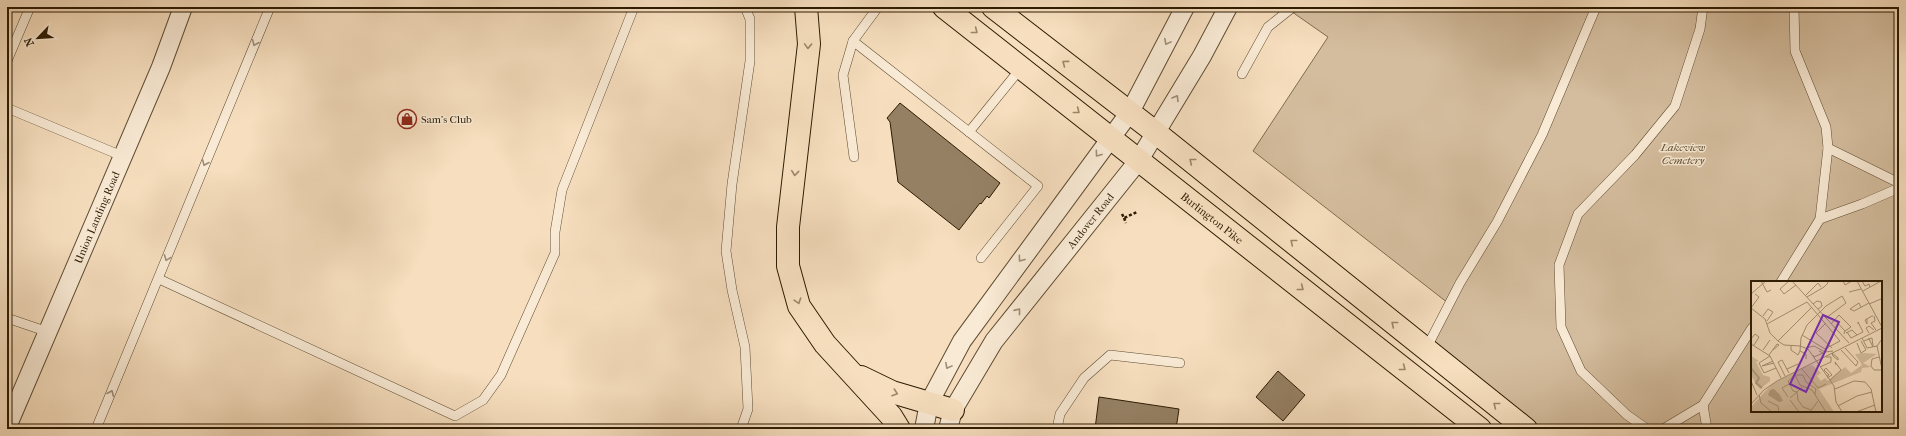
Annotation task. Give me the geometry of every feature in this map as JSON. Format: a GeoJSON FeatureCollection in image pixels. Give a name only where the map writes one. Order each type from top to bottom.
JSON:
{"type":"FeatureCollection","features":[{"type":"Feature","properties":{"kind":"highway"},"geometry":{"type":"LineString","coordinates":[[806,7],[809,44],[788,227],[788,266],[799,306],[825,344],[891,416],[899,429]]}},
{"type":"Feature","properties":{"kind":"highway","name":"Burlington Pike"},"geometry":{"type":"LineString","coordinates":[[944,7],[1480,429]]}},
{"type":"Feature","properties":{"kind":"highway"},"geometry":{"type":"LineString","coordinates":[[993,7],[1156,132],[1526,429]]}},
{"type":"Feature","properties":{"kind":"highway"},"geometry":{"type":"LineString","coordinates":[[848,370],[892,392],[929,403],[950,420]]}},
{"type":"Feature","properties":{"kind":"street","name":"Union Landing Road"},"geometry":{"type":"LineString","coordinates":[[7,427],[161,67],[184,7]]}},
{"type":"Feature","properties":{"kind":"street"},"geometry":{"type":"LineString","coordinates":[[924,429],[929,403],[962,340],[1110,137],[1130,112],[1185,7]]}},
{"type":"Feature","properties":{"kind":"street","name":"Andover Road"},"geometry":{"type":"LineString","coordinates":[[950,420],[994,341],[1139,160],[1205,50],[1228,7]]}},
{"type":"Feature","properties":{"kind":"lane"},"geometry":{"type":"LineString","coordinates":[[7,61],[30,7]]}},
{"type":"Feature","properties":{"kind":"lane"},"geometry":{"type":"LineString","coordinates":[[96,429],[270,7]]}},
{"type":"Feature","properties":{"kind":"lane"},"geometry":{"type":"LineString","coordinates":[[159,279],[454,416],[483,400],[501,375],[555,253],[555,232],[562,190],[634,7]]}},
{"type":"Feature","properties":{"kind":"lane"},"geometry":{"type":"LineString","coordinates":[[741,429],[748,409],[745,347],[732,290],[726,251],[732,184],[750,61],[750,19],[745,7]]}},
{"type":"Feature","properties":{"kind":"lane"},"geometry":{"type":"LineString","coordinates":[[854,156],[843,75],[853,41],[878,7]]}},
{"type":"Feature","properties":{"kind":"lane"},"geometry":{"type":"LineString","coordinates":[[1242,74],[1268,27],[1293,7]]}},
{"type":"Feature","properties":{"kind":"lane"},"geometry":{"type":"LineString","coordinates":[[1426,350],[1460,283],[1497,222],[1542,135],[1596,7]]}},
{"type":"Feature","properties":{"kind":"lane"},"geometry":{"type":"LineString","coordinates":[[1647,429],[1627,415],[1581,371],[1561,327],[1558,265],[1578,214],[1634,155],[1675,106],[1700,29],[1703,7]]}},
{"type":"Feature","properties":{"kind":"lane"},"geometry":{"type":"LineString","coordinates":[[1782,281],[1820,219],[1828,148],[1826,127],[1795,51],[1794,7]]}},
{"type":"Feature","properties":{"kind":"lane"},"geometry":{"type":"LineString","coordinates":[[853,41],[1038,186],[981,258]]}},
{"type":"Feature","properties":{"kind":"lane"},"geometry":{"type":"LineString","coordinates":[[969,132],[1021,67]]}},
{"type":"Feature","properties":{"kind":"lane"},"geometry":{"type":"LineString","coordinates":[[7,108],[122,156]]}},
{"type":"Feature","properties":{"kind":"lane"},"geometry":{"type":"LineString","coordinates":[[1828,148],[1899,183]]}},
{"type":"Feature","properties":{"kind":"lane"},"geometry":{"type":"LineString","coordinates":[[1820,219],[1862,204],[1899,188]]}},
{"type":"Feature","properties":{"kind":"lane"},"geometry":{"type":"LineString","coordinates":[[7,318],[48,332]]}},
{"type":"Feature","properties":{"kind":"lane"},"geometry":{"type":"LineString","coordinates":[[1663,429],[1703,405],[1751,330]]}},
{"type":"Feature","properties":{"kind":"lane"},"geometry":{"type":"LineString","coordinates":[[1057,429],[1060,414],[1084,378],[1110,355],[1180,363]]}},
{"type":"Feature","properties":{"kind":"lane"},"geometry":{"type":"LineString","coordinates":[[1703,405],[1707,429]]}},
{"type":"Feature","properties":{"kind":"path"},"geometry":{"type":"LineString","coordinates":[[1122,212],[1126,222]]}},
{"type":"Feature","properties":{"kind":"path"},"geometry":{"type":"LineString","coordinates":[[1124,218],[1138,212]]}},
{"type":"Feature","properties":{"kind":"green space","name":"Lakeview Cemetery"},"geometry":{"type":"Polygon","coordinates":[[[1285,7],[1899,7],[1899,429],[1526,429],[1426,350],[1448,303],[1253,151],[1328,37],[1285,7]]]}},
{"type":"Feature","properties":{"kind":"building"},"geometry":{"type":"Polygon","coordinates":[[[900,103],[1000,183],[989,198],[987,196],[981,204],[980,203],[959,230],[898,182],[890,122],[887,118],[900,103]]]}},
{"type":"Feature","properties":{"kind":"building"},"geometry":{"type":"Polygon","coordinates":[[[1278,371],[1305,395],[1283,421],[1256,397],[1278,371]]]}},
{"type":"Feature","properties":{"kind":"building"},"geometry":{"type":"Polygon","coordinates":[[[1099,397],[1179,409],[1176,429],[1095,429],[1099,397]]]}},
{"type":"Feature","properties":{"kind":"place","name":"Sam's Club"},"geometry":{"type":"Point","coordinates":[407,119]}}]}
